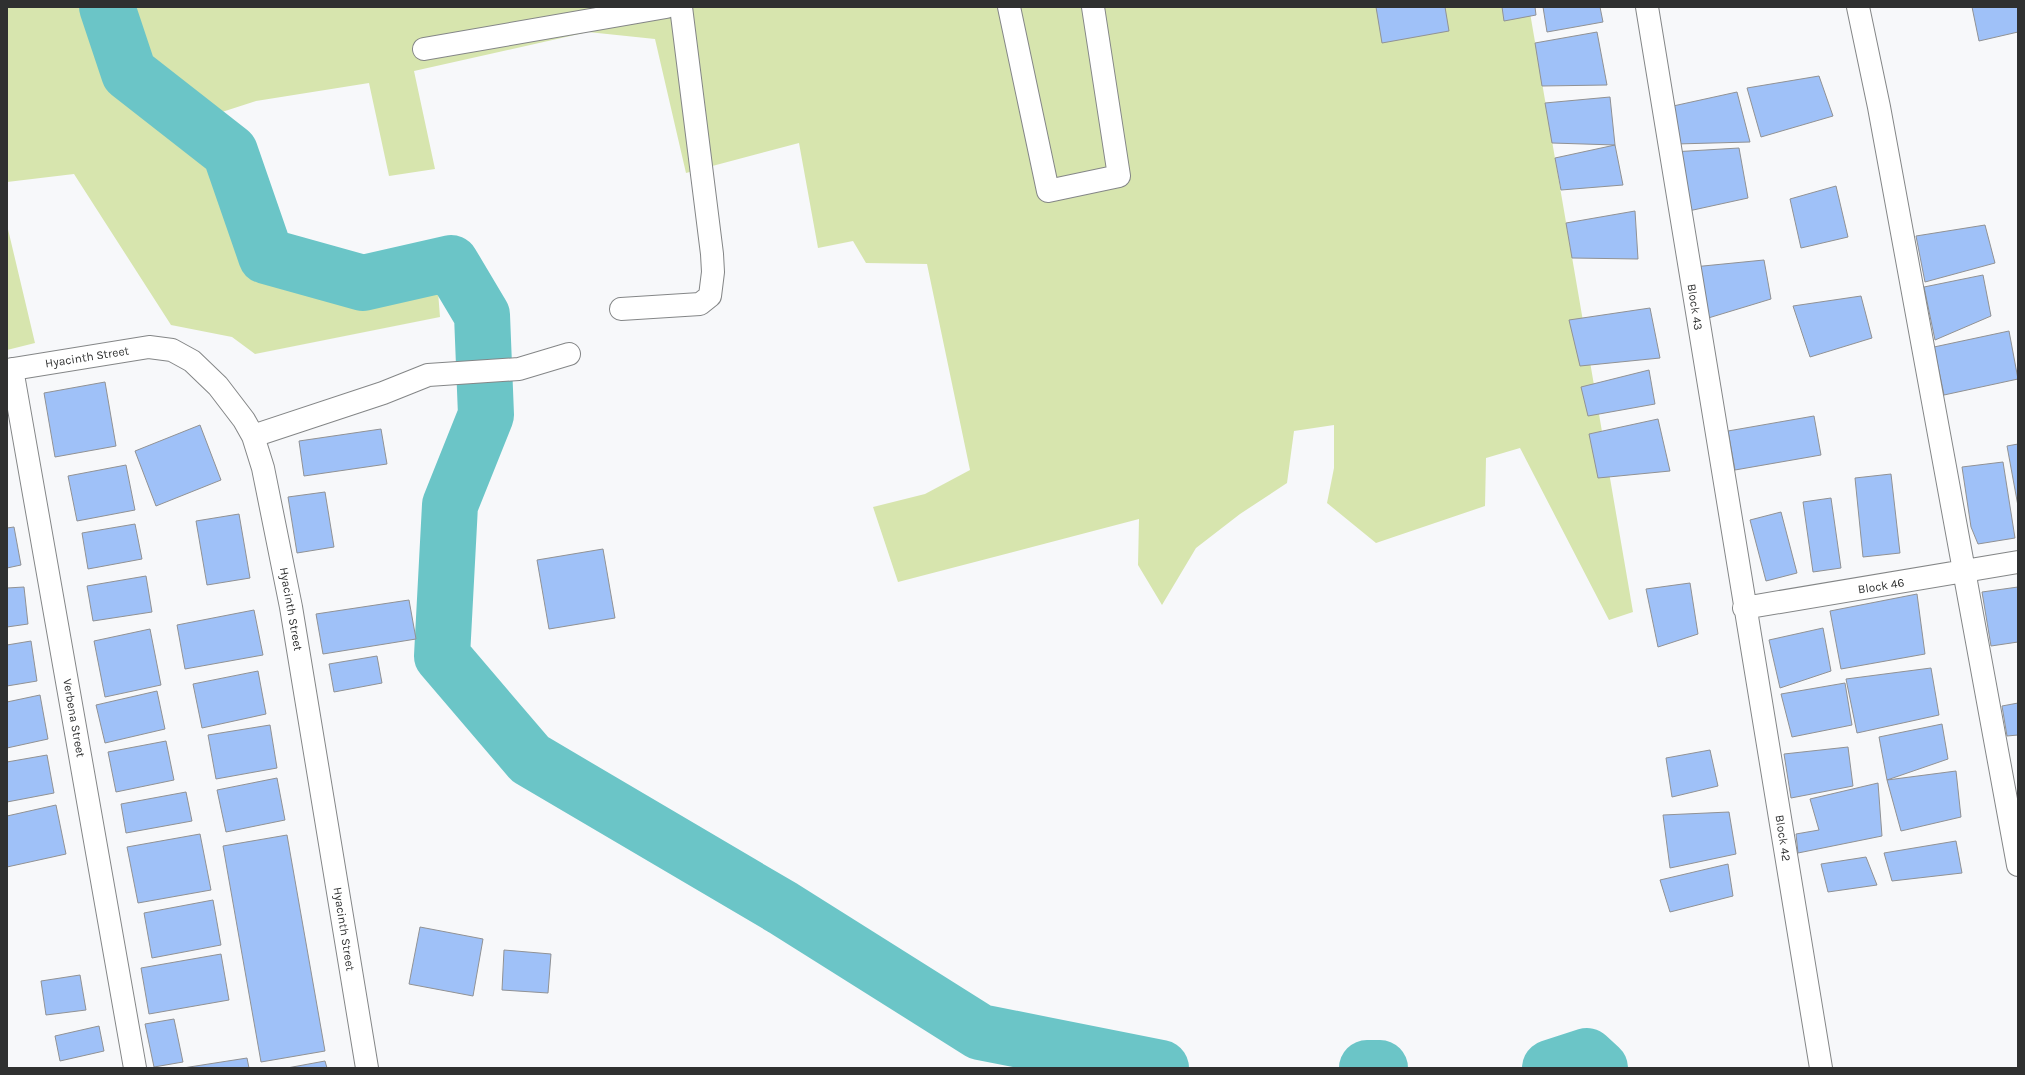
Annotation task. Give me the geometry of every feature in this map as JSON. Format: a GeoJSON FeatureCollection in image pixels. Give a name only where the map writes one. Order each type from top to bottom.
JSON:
{"type":"FeatureCollection","features":[{"type":"Feature","properties":{"kind":"street"},"geometry":{"type":"LineString","coordinates":[[424,49],[666,7]]}},
{"type":"Feature","properties":{"kind":"street"},"geometry":{"type":"LineString","coordinates":[[621,309],[700,304],[710,296],[712,286],[712,254],[681,7]]}},
{"type":"Feature","properties":{"kind":"street"},"geometry":{"type":"LineString","coordinates":[[1009,7],[1048,191],[1119,176],[1093,7]]}},
{"type":"Feature","properties":{"kind":"street","name":"Block 43"},"geometry":{"type":"LineString","coordinates":[[1647,7],[1744,608]]}},
{"type":"Feature","properties":{"kind":"street"},"geometry":{"type":"LineString","coordinates":[[1858,7],[1879,107],[2018,865]]}},
{"type":"Feature","properties":{"kind":"street","name":"Hyacinth Street"},"geometry":{"type":"LineString","coordinates":[[10,369],[149,347],[172,350],[192,361],[218,386],[244,420],[253,436],[263,468],[291,607],[367,1068]]}},
{"type":"Feature","properties":{"kind":"street"},"geometry":{"type":"LineString","coordinates":[[253,436],[383,393],[428,375],[519,369],[569,354]]}},
{"type":"Feature","properties":{"kind":"street","name":"Verbena Street"},"geometry":{"type":"LineString","coordinates":[[10,369],[135,1068]]}},
{"type":"Feature","properties":{"kind":"street","name":"Block 46"},"geometry":{"type":"LineString","coordinates":[[1744,608],[2018,562]]}},
{"type":"Feature","properties":{"kind":"street","name":"Block 42"},"geometry":{"type":"LineString","coordinates":[[1744,608],[1821,1068]]}},
{"type":"Feature","properties":{"kind":"green space"},"geometry":{"type":"Polygon","coordinates":[[[7,7],[1529,7],[1633,612],[1609,620],[1520,448],[1486,458],[1485,506],[1376,543],[1327,503],[1334,468],[1334,425],[1294,431],[1287,483],[1240,514],[1196,548],[1162,605],[1138,565],[1139,519],[898,582],[873,507],[925,494],[970,470],[927,264],[866,263],[853,241],[818,248],[799,143],[686,173],[655,39],[588,32],[414,71],[435,169],[389,176],[369,83],[256,101],[222,112],[230,152],[266,256],[363,283],[436,266],[440,317],[255,354],[232,337],[171,325],[74,174],[7,182],[7,7]]]}},
{"type":"Feature","properties":{"kind":"green space"},"geometry":{"type":"Polygon","coordinates":[[[7,225],[35,343],[7,350],[7,225]]]}},
{"type":"Feature","properties":{"kind":"building"},"geometry":{"type":"Polygon","coordinates":[[[1376,7],[1445,7],[1449,31],[1382,43],[1376,7]]]}},
{"type":"Feature","properties":{"kind":"building"},"geometry":{"type":"Polygon","coordinates":[[[1502,7],[1535,7],[1536,15],[1504,21],[1502,7]]]}},
{"type":"Feature","properties":{"kind":"building"},"geometry":{"type":"Polygon","coordinates":[[[1543,7],[1600,7],[1603,22],[1547,32],[1543,7]]]}},
{"type":"Feature","properties":{"kind":"building"},"geometry":{"type":"Polygon","coordinates":[[[1972,7],[2018,7],[2018,32],[1979,41],[1972,7]]]}},
{"type":"Feature","properties":{"kind":"building"},"geometry":{"type":"Polygon","coordinates":[[[1597,32],[1607,85],[1542,86],[1535,43],[1597,32]]]}},
{"type":"Feature","properties":{"kind":"building"},"geometry":{"type":"Polygon","coordinates":[[[1819,76],[1833,116],[1761,137],[1747,88],[1819,76]]]}},
{"type":"Feature","properties":{"kind":"building"},"geometry":{"type":"Polygon","coordinates":[[[1737,92],[1750,142],[1676,144],[1664,108],[1737,92]]]}},
{"type":"Feature","properties":{"kind":"building"},"geometry":{"type":"Polygon","coordinates":[[[1610,97],[1615,145],[1552,143],[1545,103],[1610,97]]]}},
{"type":"Feature","properties":{"kind":"building"},"geometry":{"type":"Polygon","coordinates":[[[1615,145],[1623,185],[1561,190],[1555,158],[1615,145]]]}},
{"type":"Feature","properties":{"kind":"building"},"geometry":{"type":"Polygon","coordinates":[[[1739,148],[1748,198],[1684,212],[1672,152],[1739,148]]]}},
{"type":"Feature","properties":{"kind":"building"},"geometry":{"type":"Polygon","coordinates":[[[1836,186],[1848,237],[1801,248],[1790,199],[1836,186]]]}},
{"type":"Feature","properties":{"kind":"building"},"geometry":{"type":"Polygon","coordinates":[[[1635,211],[1638,259],[1572,258],[1566,223],[1635,211]]]}},
{"type":"Feature","properties":{"kind":"building"},"geometry":{"type":"Polygon","coordinates":[[[1985,225],[1995,263],[1925,282],[1916,236],[1985,225]]]}},
{"type":"Feature","properties":{"kind":"building"},"geometry":{"type":"Polygon","coordinates":[[[1764,260],[1771,299],[1705,319],[1693,267],[1764,260]]]}},
{"type":"Feature","properties":{"kind":"building"},"geometry":{"type":"Polygon","coordinates":[[[1983,275],[1991,316],[1935,340],[1924,287],[1983,275]]]}},
{"type":"Feature","properties":{"kind":"building"},"geometry":{"type":"Polygon","coordinates":[[[1861,296],[1872,338],[1810,357],[1793,306],[1861,296]]]}},
{"type":"Feature","properties":{"kind":"building"},"geometry":{"type":"Polygon","coordinates":[[[1650,308],[1660,358],[1580,366],[1569,320],[1650,308]]]}},
{"type":"Feature","properties":{"kind":"building"},"geometry":{"type":"Polygon","coordinates":[[[2009,331],[2018,379],[1944,395],[1934,347],[2009,331]]]}},
{"type":"Feature","properties":{"kind":"building"},"geometry":{"type":"Polygon","coordinates":[[[1649,370],[1655,404],[1588,416],[1581,387],[1649,370]]]}},
{"type":"Feature","properties":{"kind":"building"},"geometry":{"type":"Polygon","coordinates":[[[105,382],[116,446],[55,457],[44,393],[105,382]]]}},
{"type":"Feature","properties":{"kind":"building"},"geometry":{"type":"Polygon","coordinates":[[[1814,416],[1821,455],[1735,470],[1728,431],[1814,416]]]}},
{"type":"Feature","properties":{"kind":"building"},"geometry":{"type":"Polygon","coordinates":[[[1658,419],[1670,471],[1598,478],[1589,434],[1658,419]]]}},
{"type":"Feature","properties":{"kind":"building"},"geometry":{"type":"Polygon","coordinates":[[[200,425],[221,480],[156,506],[135,451],[200,425]]]}},
{"type":"Feature","properties":{"kind":"building"},"geometry":{"type":"Polygon","coordinates":[[[381,429],[387,464],[304,476],[299,441],[381,429]]]}},
{"type":"Feature","properties":{"kind":"building"},"geometry":{"type":"Polygon","coordinates":[[[2018,444],[2018,506],[2007,446],[2018,444]]]}},
{"type":"Feature","properties":{"kind":"building"},"geometry":{"type":"Polygon","coordinates":[[[2003,462],[2015,538],[1978,544],[1971,527],[1962,467],[2003,462]]]}},
{"type":"Feature","properties":{"kind":"building"},"geometry":{"type":"Polygon","coordinates":[[[126,465],[135,510],[77,521],[68,476],[126,465]]]}},
{"type":"Feature","properties":{"kind":"building"},"geometry":{"type":"Polygon","coordinates":[[[1891,474],[1900,553],[1863,557],[1855,478],[1891,474]]]}},
{"type":"Feature","properties":{"kind":"building"},"geometry":{"type":"Polygon","coordinates":[[[325,492],[334,547],[297,553],[288,497],[325,492]]]}},
{"type":"Feature","properties":{"kind":"building"},"geometry":{"type":"Polygon","coordinates":[[[1831,498],[1841,568],[1813,572],[1803,502],[1831,498]]]}},
{"type":"Feature","properties":{"kind":"building"},"geometry":{"type":"Polygon","coordinates":[[[1781,512],[1797,573],[1766,581],[1750,520],[1781,512]]]}},
{"type":"Feature","properties":{"kind":"building"},"geometry":{"type":"Polygon","coordinates":[[[239,514],[250,578],[207,585],[196,521],[239,514]]]}},
{"type":"Feature","properties":{"kind":"building"},"geometry":{"type":"Polygon","coordinates":[[[135,524],[142,559],[88,569],[82,533],[135,524]]]}},
{"type":"Feature","properties":{"kind":"building"},"geometry":{"type":"Polygon","coordinates":[[[14,527],[21,565],[7,568],[7,528],[14,527]]]}},
{"type":"Feature","properties":{"kind":"building"},"geometry":{"type":"Polygon","coordinates":[[[603,549],[615,618],[549,629],[537,560],[603,549]]]}},
{"type":"Feature","properties":{"kind":"building"},"geometry":{"type":"Polygon","coordinates":[[[146,576],[152,612],[93,621],[87,586],[146,576]]]}},
{"type":"Feature","properties":{"kind":"building"},"geometry":{"type":"Polygon","coordinates":[[[1690,583],[1698,634],[1658,647],[1646,589],[1690,583]]]}},
{"type":"Feature","properties":{"kind":"building"},"geometry":{"type":"Polygon","coordinates":[[[24,587],[28,624],[7,627],[7,588],[24,587]]]}},
{"type":"Feature","properties":{"kind":"building"},"geometry":{"type":"Polygon","coordinates":[[[2018,587],[2018,642],[1991,646],[1982,592],[2018,587]]]}},
{"type":"Feature","properties":{"kind":"building"},"geometry":{"type":"Polygon","coordinates":[[[1917,594],[1925,654],[1841,669],[1830,611],[1917,594]]]}},
{"type":"Feature","properties":{"kind":"building"},"geometry":{"type":"Polygon","coordinates":[[[409,600],[416,639],[323,654],[316,614],[409,600]]]}},
{"type":"Feature","properties":{"kind":"building"},"geometry":{"type":"Polygon","coordinates":[[[254,610],[263,655],[185,669],[177,625],[254,610]]]}},
{"type":"Feature","properties":{"kind":"building"},"geometry":{"type":"Polygon","coordinates":[[[1823,628],[1831,671],[1780,688],[1769,640],[1823,628]]]}},
{"type":"Feature","properties":{"kind":"building"},"geometry":{"type":"Polygon","coordinates":[[[150,629],[161,685],[105,697],[94,641],[150,629]]]}},
{"type":"Feature","properties":{"kind":"building"},"geometry":{"type":"Polygon","coordinates":[[[31,641],[37,681],[7,686],[7,645],[31,641]]]}},
{"type":"Feature","properties":{"kind":"building"},"geometry":{"type":"Polygon","coordinates":[[[377,656],[382,683],[334,692],[329,664],[377,656]]]}},
{"type":"Feature","properties":{"kind":"building"},"geometry":{"type":"Polygon","coordinates":[[[1931,668],[1939,715],[1857,733],[1846,679],[1931,668]]]}},
{"type":"Feature","properties":{"kind":"building"},"geometry":{"type":"Polygon","coordinates":[[[258,671],[266,714],[202,728],[193,684],[258,671]]]}},
{"type":"Feature","properties":{"kind":"building"},"geometry":{"type":"Polygon","coordinates":[[[1845,683],[1852,725],[1792,737],[1781,694],[1845,683]]]}},
{"type":"Feature","properties":{"kind":"building"},"geometry":{"type":"Polygon","coordinates":[[[157,691],[165,729],[105,743],[96,705],[157,691]]]}},
{"type":"Feature","properties":{"kind":"building"},"geometry":{"type":"Polygon","coordinates":[[[40,695],[48,739],[7,748],[7,702],[40,695]]]}},
{"type":"Feature","properties":{"kind":"building"},"geometry":{"type":"Polygon","coordinates":[[[2018,703],[2018,735],[2007,736],[2002,706],[2018,703]]]}},
{"type":"Feature","properties":{"kind":"building"},"geometry":{"type":"Polygon","coordinates":[[[1942,724],[1948,759],[1887,780],[1879,737],[1942,724]]]}},
{"type":"Feature","properties":{"kind":"building"},"geometry":{"type":"Polygon","coordinates":[[[270,725],[277,768],[216,779],[208,735],[270,725]]]}},
{"type":"Feature","properties":{"kind":"building"},"geometry":{"type":"Polygon","coordinates":[[[166,741],[174,780],[116,792],[108,752],[166,741]]]}},
{"type":"Feature","properties":{"kind":"building"},"geometry":{"type":"Polygon","coordinates":[[[1848,747],[1853,786],[1791,798],[1784,754],[1848,747]]]}},
{"type":"Feature","properties":{"kind":"building"},"geometry":{"type":"Polygon","coordinates":[[[1710,750],[1718,786],[1672,797],[1666,758],[1710,750]]]}},
{"type":"Feature","properties":{"kind":"building"},"geometry":{"type":"Polygon","coordinates":[[[47,755],[54,793],[7,802],[7,762],[47,755]]]}},
{"type":"Feature","properties":{"kind":"building"},"geometry":{"type":"Polygon","coordinates":[[[1956,771],[1961,817],[1901,831],[1887,780],[1956,771]]]}},
{"type":"Feature","properties":{"kind":"building"},"geometry":{"type":"Polygon","coordinates":[[[277,778],[285,820],[226,832],[217,790],[277,778]]]}},
{"type":"Feature","properties":{"kind":"building"},"geometry":{"type":"Polygon","coordinates":[[[1878,783],[1882,836],[1798,853],[1796,834],[1819,830],[1810,799],[1878,783]]]}},
{"type":"Feature","properties":{"kind":"building"},"geometry":{"type":"Polygon","coordinates":[[[186,792],[192,821],[126,833],[121,804],[186,792]]]}},
{"type":"Feature","properties":{"kind":"building"},"geometry":{"type":"Polygon","coordinates":[[[56,805],[66,854],[7,867],[7,816],[56,805]]]}},
{"type":"Feature","properties":{"kind":"building"},"geometry":{"type":"Polygon","coordinates":[[[1729,812],[1736,854],[1670,868],[1663,815],[1729,812]]]}},
{"type":"Feature","properties":{"kind":"building"},"geometry":{"type":"Polygon","coordinates":[[[200,834],[211,890],[138,903],[127,847],[200,834]]]}},
{"type":"Feature","properties":{"kind":"building"},"geometry":{"type":"Polygon","coordinates":[[[287,835],[325,1051],[261,1062],[223,846],[287,835]]]}},
{"type":"Feature","properties":{"kind":"building"},"geometry":{"type":"Polygon","coordinates":[[[1956,841],[1962,873],[1892,881],[1884,853],[1956,841]]]}},
{"type":"Feature","properties":{"kind":"building"},"geometry":{"type":"Polygon","coordinates":[[[1866,857],[1877,885],[1828,892],[1821,864],[1866,857]]]}},
{"type":"Feature","properties":{"kind":"building"},"geometry":{"type":"Polygon","coordinates":[[[1728,864],[1733,896],[1670,912],[1660,880],[1728,864]]]}},
{"type":"Feature","properties":{"kind":"building"},"geometry":{"type":"Polygon","coordinates":[[[213,900],[221,945],[152,958],[144,913],[213,900]]]}},
{"type":"Feature","properties":{"kind":"building"},"geometry":{"type":"Polygon","coordinates":[[[420,927],[483,939],[473,996],[409,984],[420,927]]]}},
{"type":"Feature","properties":{"kind":"building"},"geometry":{"type":"Polygon","coordinates":[[[504,950],[551,954],[548,993],[502,990],[504,950]]]}},
{"type":"Feature","properties":{"kind":"building"},"geometry":{"type":"Polygon","coordinates":[[[221,954],[229,1000],[149,1014],[141,968],[221,954]]]}},
{"type":"Feature","properties":{"kind":"building"},"geometry":{"type":"Polygon","coordinates":[[[80,975],[86,1010],[46,1015],[41,981],[80,975]]]}},
{"type":"Feature","properties":{"kind":"building"},"geometry":{"type":"Polygon","coordinates":[[[174,1019],[183,1062],[154,1067],[145,1024],[174,1019]]]}},
{"type":"Feature","properties":{"kind":"building"},"geometry":{"type":"Polygon","coordinates":[[[99,1026],[104,1051],[60,1061],[55,1036],[99,1026]]]}},
{"type":"Feature","properties":{"kind":"building"},"geometry":{"type":"Polygon","coordinates":[[[247,1058],[249,1068],[183,1068],[247,1058]]]}},
{"type":"Feature","properties":{"kind":"building"},"geometry":{"type":"Polygon","coordinates":[[[325,1061],[327,1068],[287,1068],[325,1061]]]}},
{"type":"Feature","properties":{"kind":"waterway"},"geometry":{"type":"LineString","coordinates":[[107,7],[129,73],[230,152],[266,256],[363,283],[451,263],[482,315],[486,415],[450,505],[442,656],[530,759],[783,908],[980,1032],[1161,1068]]}},
{"type":"Feature","properties":{"kind":"waterway"},"geometry":{"type":"LineString","coordinates":[[1550,1068],[1587,1056],[1600,1068]]}},
{"type":"Feature","properties":{"kind":"waterway"},"geometry":{"type":"LineString","coordinates":[[1367,1068],[1380,1068]]}}]}
